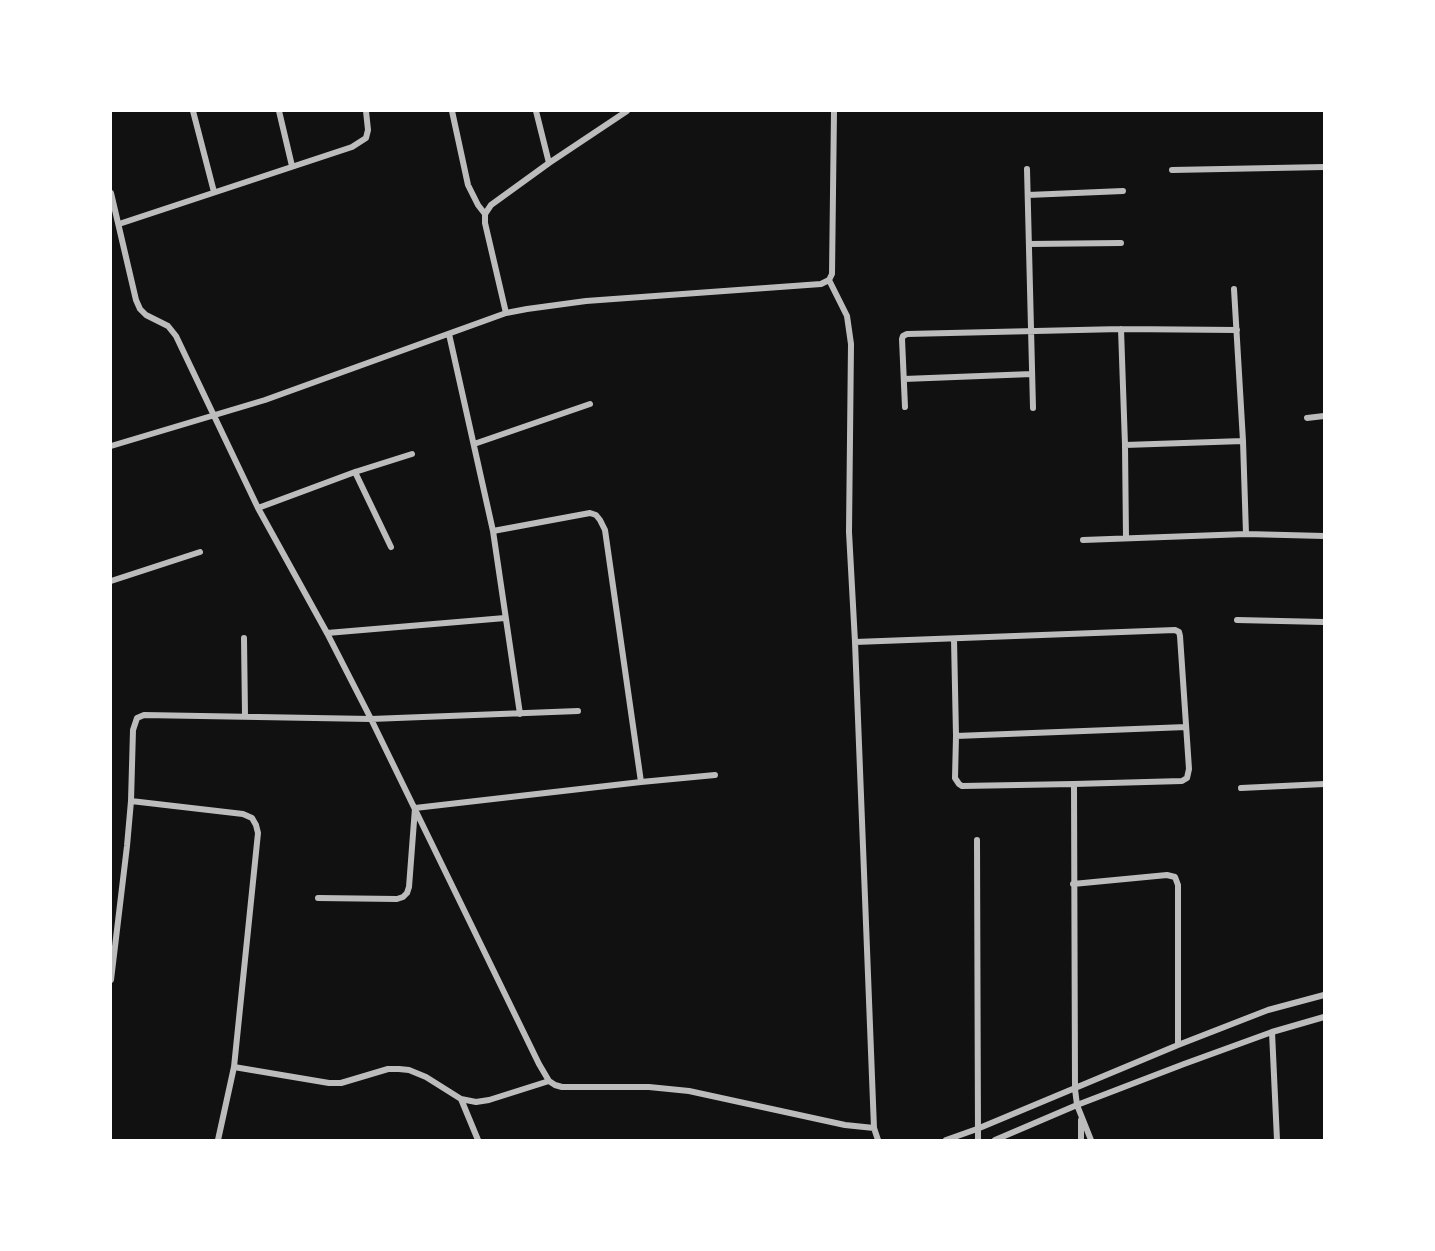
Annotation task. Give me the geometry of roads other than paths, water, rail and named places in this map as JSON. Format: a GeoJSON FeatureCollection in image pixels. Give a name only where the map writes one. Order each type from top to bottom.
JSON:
{"type":"FeatureCollection","features":[{"type":"Feature","properties":{"kind":"street"},"geometry":{"type":"LineString","coordinates":[[192,111],[214,192]]}},
{"type":"Feature","properties":{"kind":"street"},"geometry":{"type":"LineString","coordinates":[[279,111],[292,166]]}},
{"type":"Feature","properties":{"kind":"street"},"geometry":{"type":"LineString","coordinates":[[119,224],[360,143],[366,138],[368,130],[366,111]]}},
{"type":"Feature","properties":{"kind":"street"},"geometry":{"type":"LineString","coordinates":[[452,111],[468,185],[485,214]]}},
{"type":"Feature","properties":{"kind":"street"},"geometry":{"type":"LineString","coordinates":[[536,111],[549,163]]}},
{"type":"Feature","properties":{"kind":"street"},"geometry":{"type":"LineString","coordinates":[[506,313],[485,224],[485,214],[491,205],[627,111]]}},
{"type":"Feature","properties":{"kind":"street"},"geometry":{"type":"LineString","coordinates":[[111,446],[265,400],[506,313],[586,301],[821,284],[829,280],[832,274],[834,111]]}},
{"type":"Feature","properties":{"kind":"street"},"geometry":{"type":"LineString","coordinates":[[1172,170],[1324,167]]}},
{"type":"Feature","properties":{"kind":"street"},"geometry":{"type":"LineString","coordinates":[[1027,169],[1033,408]]}},
{"type":"Feature","properties":{"kind":"street"},"geometry":{"type":"LineString","coordinates":[[1028,195],[1123,191]]}},
{"type":"Feature","properties":{"kind":"street"},"geometry":{"type":"LineString","coordinates":[[111,193],[135,300],[140,309],[168,326],[176,336],[258,508],[327,633],[371,719],[549,1081],[562,1087],[649,1087],[689,1091],[845,1125],[874,1128]]}},
{"type":"Feature","properties":{"kind":"street"},"geometry":{"type":"LineString","coordinates":[[1029,244],[1120,243]]}},
{"type":"Feature","properties":{"kind":"street"},"geometry":{"type":"LineString","coordinates":[[829,280],[846,316],[851,344],[849,532],[874,1128],[878,1140]]}},
{"type":"Feature","properties":{"kind":"street"},"geometry":{"type":"LineString","coordinates":[[1234,289],[1246,534]]}},
{"type":"Feature","properties":{"kind":"street"},"geometry":{"type":"LineString","coordinates":[[1121,329],[1126,538]]}},
{"type":"Feature","properties":{"kind":"street"},"geometry":{"type":"LineString","coordinates":[[905,407],[902,339],[907,334],[1032,330],[1237,330]]}},
{"type":"Feature","properties":{"kind":"street"},"geometry":{"type":"LineString","coordinates":[[449,334],[493,531],[520,714]]}},
{"type":"Feature","properties":{"kind":"street"},"geometry":{"type":"LineString","coordinates":[[904,379],[1032,374]]}},
{"type":"Feature","properties":{"kind":"street"},"geometry":{"type":"LineString","coordinates":[[474,444],[590,404]]}},
{"type":"Feature","properties":{"kind":"street"},"geometry":{"type":"LineString","coordinates":[[1307,418],[1324,416]]}},
{"type":"Feature","properties":{"kind":"street"},"geometry":{"type":"LineString","coordinates":[[1125,444],[1243,441]]}},
{"type":"Feature","properties":{"kind":"street"},"geometry":{"type":"LineString","coordinates":[[258,508],[355,472],[412,454]]}},
{"type":"Feature","properties":{"kind":"street"},"geometry":{"type":"LineString","coordinates":[[355,472],[391,547]]}},
{"type":"Feature","properties":{"kind":"street"},"geometry":{"type":"LineString","coordinates":[[493,531],[590,513],[596,515],[600,520],[605,530],[641,782]]}},
{"type":"Feature","properties":{"kind":"street"},"geometry":{"type":"LineString","coordinates":[[1083,540],[1246,534],[1324,536]]}},
{"type":"Feature","properties":{"kind":"street"},"geometry":{"type":"LineString","coordinates":[[111,581],[200,552]]}},
{"type":"Feature","properties":{"kind":"street"},"geometry":{"type":"LineString","coordinates":[[327,633],[505,618]]}},
{"type":"Feature","properties":{"kind":"street"},"geometry":{"type":"LineString","coordinates":[[1237,620],[1324,622]]}},
{"type":"Feature","properties":{"kind":"street"},"geometry":{"type":"LineString","coordinates":[[855,642],[1175,630],[1180,636],[1189,769],[1187,778],[1182,781],[962,786],[955,778],[954,639]]}},
{"type":"Feature","properties":{"kind":"street"},"geometry":{"type":"LineString","coordinates":[[244,638],[246,716]]}},
{"type":"Feature","properties":{"kind":"street"},"geometry":{"type":"LineString","coordinates":[[111,980],[131,801],[133,730],[137,718],[144,715],[371,719],[578,711]]}},
{"type":"Feature","properties":{"kind":"street"},"geometry":{"type":"LineString","coordinates":[[956,736],[1186,727]]}},
{"type":"Feature","properties":{"kind":"street"},"geometry":{"type":"LineString","coordinates":[[415,808],[715,775]]}},
{"type":"Feature","properties":{"kind":"street"},"geometry":{"type":"LineString","coordinates":[[1074,784],[1075,1089],[1081,1119],[1091,1140]]}},
{"type":"Feature","properties":{"kind":"street"},"geometry":{"type":"LineString","coordinates":[[1241,788],[1324,784]]}},
{"type":"Feature","properties":{"kind":"street"},"geometry":{"type":"LineString","coordinates":[[131,801],[243,814],[252,818],[256,825],[258,833],[234,1067],[218,1140]]}},
{"type":"Feature","properties":{"kind":"street"},"geometry":{"type":"LineString","coordinates":[[318,898],[397,899],[403,897],[409,887],[415,808]]}},
{"type":"Feature","properties":{"kind":"street"},"geometry":{"type":"LineString","coordinates":[[977,840],[978,1140]]}},
{"type":"Feature","properties":{"kind":"street"},"geometry":{"type":"LineString","coordinates":[[1073,884],[1167,874],[1175,877],[1178,885],[1178,1045]]}},
{"type":"Feature","properties":{"kind":"street"},"geometry":{"type":"LineString","coordinates":[[946,1140],[1268,1010],[1324,994]]}},
{"type":"Feature","properties":{"kind":"street"},"geometry":{"type":"LineString","coordinates":[[995,1140],[1077,1105],[1272,1032],[1324,1017]]}},
{"type":"Feature","properties":{"kind":"street"},"geometry":{"type":"LineString","coordinates":[[1272,1032],[1277,1140]]}},
{"type":"Feature","properties":{"kind":"street"},"geometry":{"type":"LineString","coordinates":[[234,1067],[329,1083],[341,1083],[399,1068],[426,1077],[461,1099],[476,1102],[549,1081]]}},
{"type":"Feature","properties":{"kind":"street"},"geometry":{"type":"LineString","coordinates":[[461,1099],[478,1140]]}},
{"type":"Feature","properties":{"kind":"street"},"geometry":{"type":"LineString","coordinates":[[1080,1140],[1081,1119]]}}]}
